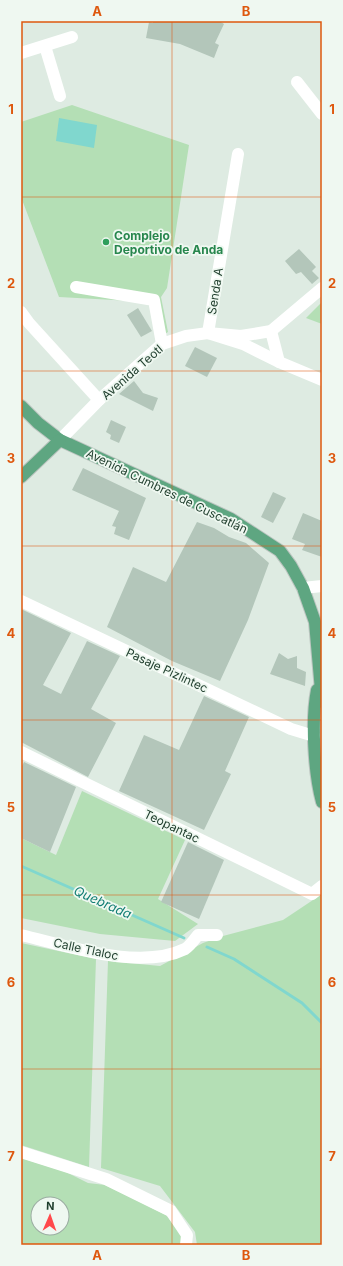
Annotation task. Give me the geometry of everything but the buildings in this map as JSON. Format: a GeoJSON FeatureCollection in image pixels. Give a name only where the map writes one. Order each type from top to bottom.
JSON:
{"type":"FeatureCollection","features":[{"type":"Feature","properties":{"kind":"main road","name":"Avenida Cumbres de Cuscatlán"},"geometry":{"type":"LineString","coordinates":[[21,406],[38,424],[60,440],[231,519],[267,541],[280,551],[291,566],[303,588],[315,622],[322,702]]}},
{"type":"Feature","properties":{"kind":"main road"},"geometry":{"type":"LineString","coordinates":[[21,477],[60,440]]}},
{"type":"Feature","properties":{"kind":"main road","name":"Avenida Cumbres de Cuscatlán"},"geometry":{"type":"LineString","coordinates":[[319,681],[315,700],[314,736],[318,784],[322,802]]}},
{"type":"Feature","properties":{"kind":"street"},"geometry":{"type":"LineString","coordinates":[[21,53],[72,37]]}},
{"type":"Feature","properties":{"kind":"street"},"geometry":{"type":"LineString","coordinates":[[45,46],[60,96]]}},
{"type":"Feature","properties":{"kind":"street"},"geometry":{"type":"LineString","coordinates":[[297,82],[322,114]]}},
{"type":"Feature","properties":{"kind":"street","name":"Senda A"},"geometry":{"type":"LineString","coordinates":[[208,333],[238,154]]}},
{"type":"Feature","properties":{"kind":"street"},"geometry":{"type":"LineString","coordinates":[[76,287],[154,300],[162,344]]}},
{"type":"Feature","properties":{"kind":"street"},"geometry":{"type":"LineString","coordinates":[[279,362],[271,331],[322,288]]}},
{"type":"Feature","properties":{"kind":"street"},"geometry":{"type":"LineString","coordinates":[[21,312],[29,323],[99,400]]}},
{"type":"Feature","properties":{"kind":"street","name":"Avenida Teotl"},"geometry":{"type":"LineString","coordinates":[[60,440],[99,400],[162,344],[186,336],[208,333],[241,336],[271,331]]}},
{"type":"Feature","properties":{"kind":"street"},"geometry":{"type":"LineString","coordinates":[[208,333],[243,344],[279,362],[322,380]]}},
{"type":"Feature","properties":{"kind":"street"},"geometry":{"type":"LineString","coordinates":[[303,588],[322,586]]}},
{"type":"Feature","properties":{"kind":"street","name":"Pasaje Pizlintec"},"geometry":{"type":"LineString","coordinates":[[21,601],[291,729],[314,736]]}},
{"type":"Feature","properties":{"kind":"street","name":"Teopantac"},"geometry":{"type":"LineString","coordinates":[[21,752],[312,894],[322,886]]}},
{"type":"Feature","properties":{"kind":"street","name":"Calle Tlaloc"},"geometry":{"type":"LineString","coordinates":[[21,935],[120,957],[162,957],[187,948],[198,935],[217,935]]}},
{"type":"Feature","properties":{"kind":"street"},"geometry":{"type":"LineString","coordinates":[[21,1152],[106,1179],[171,1211],[187,1235],[186,1245]]}},
{"type":"Feature","properties":{"kind":"green space","name":"Complejo Deportivo de Anda"},"geometry":{"type":"Polygon","coordinates":[[[72,105],[189,145],[167,288],[161,297],[168,332],[156,339],[150,302],[59,297],[21,197],[21,122],[72,105]]]}},
{"type":"Feature","properties":{"kind":"green space"},"geometry":{"type":"Polygon","coordinates":[[[322,302],[322,324],[306,318],[322,302]]]}},
{"type":"Feature","properties":{"kind":"green space"},"geometry":{"type":"Polygon","coordinates":[[[82,791],[185,840],[158,899],[198,924],[175,941],[100,934],[21,918],[21,838],[56,855],[82,791]]]}},
{"type":"Feature","properties":{"kind":"green space"},"geometry":{"type":"Polygon","coordinates":[[[322,894],[322,1245],[197,1245],[195,1232],[160,1186],[101,1168],[108,961],[160,966],[203,943],[223,936],[283,920],[322,894]]]}},
{"type":"Feature","properties":{"kind":"green space"},"geometry":{"type":"Polygon","coordinates":[[[21,943],[96,959],[89,1167],[21,1145],[21,943]]]}},
{"type":"Feature","properties":{"kind":"green space"},"geometry":{"type":"Polygon","coordinates":[[[21,1158],[66,1172],[88,1183],[105,1185],[166,1215],[182,1236],[181,1245],[21,1245],[21,1158]]]}},
{"type":"Feature","properties":{"kind":"water"},"geometry":{"type":"Polygon","coordinates":[[[59,118],[97,125],[94,148],[56,141],[59,118]]]}},
{"type":"Feature","properties":{"kind":"waterway","name":"Quebrada"},"geometry":{"type":"LineString","coordinates":[[21,866],[184,938]]}},
{"type":"Feature","properties":{"kind":"waterway","name":"Quebrada"},"geometry":{"type":"LineString","coordinates":[[207,947],[234,959],[302,1003],[322,1023]]}},
{"type":"Feature","properties":{"kind":"place","name":"Complejo Deportivo de Anda"},"geometry":{"type":"Point","coordinates":[106,242]}}]}
